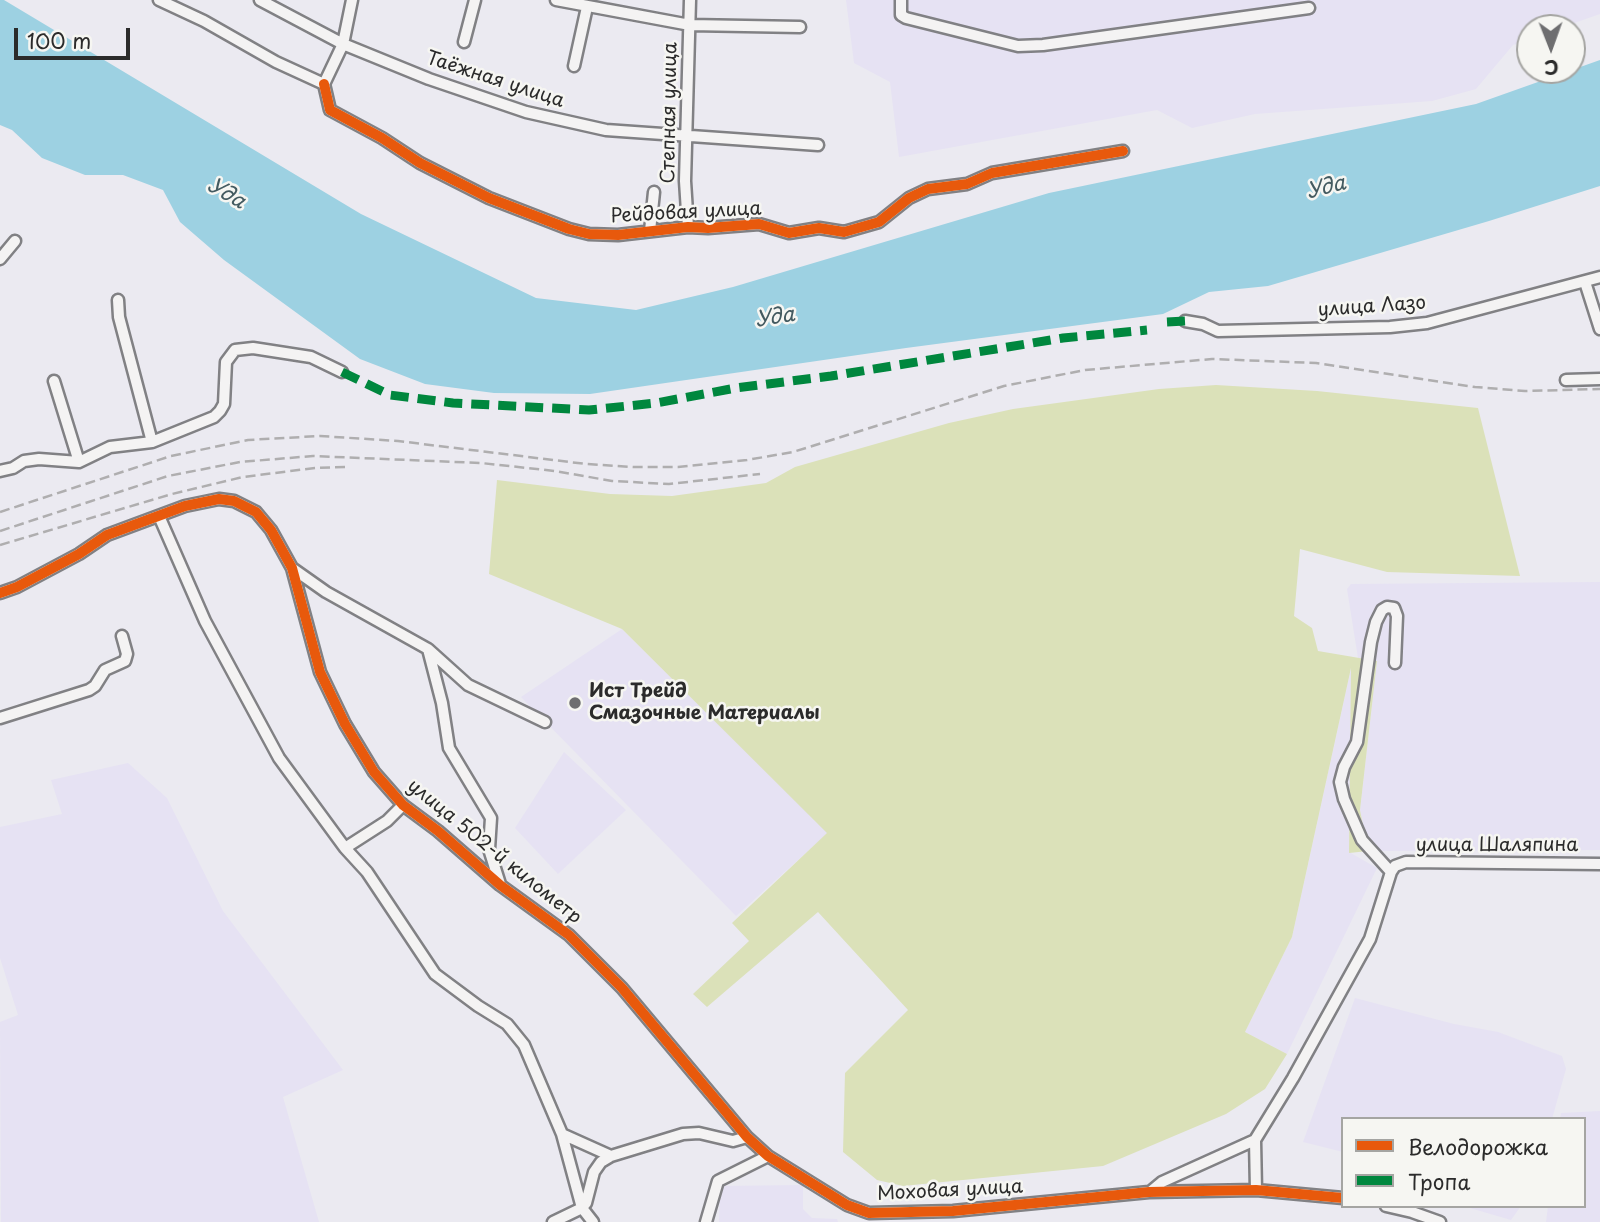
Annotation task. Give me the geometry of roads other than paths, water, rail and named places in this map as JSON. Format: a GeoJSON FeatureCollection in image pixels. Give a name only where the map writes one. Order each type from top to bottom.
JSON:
{"type":"FeatureCollection","features":[{"type":"Feature","properties":{"kind":"street"},"geometry":{"type":"LineString","coordinates":[[159,0],[204,21],[276,62],[324,84],[343,44],[352,0]]}},
{"type":"Feature","properties":{"kind":"street","name":"Таёжная улица"},"geometry":{"type":"LineString","coordinates":[[260,0],[343,44],[429,79],[526,113],[606,130],[687,138],[818,145]]}},
{"type":"Feature","properties":{"kind":"street"},"geometry":{"type":"LineString","coordinates":[[464,42],[475,0]]}},
{"type":"Feature","properties":{"kind":"street"},"geometry":{"type":"LineString","coordinates":[[556,0],[690,25],[800,27]]}},
{"type":"Feature","properties":{"kind":"street","name":"Степная улица"},"geometry":{"type":"LineString","coordinates":[[688,227],[685,181],[690,0]]}},
{"type":"Feature","properties":{"kind":"street"},"geometry":{"type":"LineString","coordinates":[[901,0],[901,15],[906,18],[1018,46],[1044,45],[1309,8]]}},
{"type":"Feature","properties":{"kind":"street"},"geometry":{"type":"LineString","coordinates":[[574,66],[587,7]]}},
{"type":"Feature","properties":{"kind":"street","name":"Рейдовая улица"},"geometry":{"type":"LineString","coordinates":[[324,84],[330,110],[382,138],[420,163],[489,198],[589,234],[618,235],[688,227],[759,224],[789,233],[819,228],[844,232],[879,222],[909,198],[928,189],[967,184],[992,173],[1123,151]]}},
{"type":"Feature","properties":{"kind":"street"},"geometry":{"type":"LineString","coordinates":[[650,231],[654,192]]}},
{"type":"Feature","properties":{"kind":"street"},"geometry":{"type":"LineString","coordinates":[[0,259],[15,242]]}},
{"type":"Feature","properties":{"kind":"street","name":"улица Лазо"},"geometry":{"type":"LineString","coordinates":[[1185,321],[1203,324],[1218,331],[1390,327],[1427,323],[1600,277]]}},
{"type":"Feature","properties":{"kind":"street"},"geometry":{"type":"LineString","coordinates":[[1585,282],[1600,329]]}},
{"type":"Feature","properties":{"kind":"street"},"geometry":{"type":"LineString","coordinates":[[118,299],[119,317],[152,442]]}},
{"type":"Feature","properties":{"kind":"street"},"geometry":{"type":"LineString","coordinates":[[0,471],[32,460],[79,462],[110,447],[152,442],[203,422],[220,411],[224,404],[226,362],[235,350],[253,348],[311,357],[342,372]]}},
{"type":"Feature","properties":{"kind":"street"},"geometry":{"type":"LineString","coordinates":[[1566,380],[1600,379]]}},
{"type":"Feature","properties":{"kind":"street"},"geometry":{"type":"LineString","coordinates":[[54,381],[79,462]]}},
{"type":"Feature","properties":{"kind":"street","name":"улица 502-й километр"},"geometry":{"type":"LineString","coordinates":[[0,593],[17,587],[69,559],[107,535],[185,506],[219,499],[234,501],[256,512],[271,530],[292,568],[320,672],[345,724],[374,772],[403,805],[439,831],[500,885],[569,935],[622,988],[747,1137],[768,1156]]}},
{"type":"Feature","properties":{"kind":"street"},"geometry":{"type":"LineString","coordinates":[[159,516],[205,621],[279,758],[345,848],[367,872],[435,974],[507,1024],[524,1045],[562,1134],[582,1208],[593,1222]]}},
{"type":"Feature","properties":{"kind":"street"},"geometry":{"type":"LineString","coordinates":[[292,568],[326,592],[428,649],[468,685],[545,722]]}},
{"type":"Feature","properties":{"kind":"street"},"geometry":{"type":"LineString","coordinates":[[1256,1190],[1255,1140],[1293,1078],[1370,939],[1393,869],[1362,840],[1344,799],[1340,782],[1344,767],[1357,742],[1376,622],[1382,610],[1392,607],[1397,616],[1395,663]]}},
{"type":"Feature","properties":{"kind":"street"},"geometry":{"type":"LineString","coordinates":[[0,718],[89,690],[105,670],[125,661],[127,654],[122,636]]}},
{"type":"Feature","properties":{"kind":"street"},"geometry":{"type":"LineString","coordinates":[[428,649],[442,703],[449,748],[491,818],[489,849],[500,885]]}},
{"type":"Feature","properties":{"kind":"street"},"geometry":{"type":"LineString","coordinates":[[345,848],[387,821],[403,805]]}},
{"type":"Feature","properties":{"kind":"street","name":"улица Шаляпина"},"geometry":{"type":"LineString","coordinates":[[1393,869],[1406,862],[1600,864]]}},
{"type":"Feature","properties":{"kind":"street"},"geometry":{"type":"LineString","coordinates":[[553,1222],[582,1208],[588,1198],[594,1172],[601,1162],[611,1156],[683,1134],[699,1133],[733,1141],[747,1137]]}},
{"type":"Feature","properties":{"kind":"street"},"geometry":{"type":"LineString","coordinates":[[562,1134],[611,1156]]}},
{"type":"Feature","properties":{"kind":"street"},"geometry":{"type":"LineString","coordinates":[[1149,1192],[1162,1182],[1255,1140]]}},
{"type":"Feature","properties":{"kind":"street"},"geometry":{"type":"LineString","coordinates":[[706,1222],[718,1181],[768,1156]]}},
{"type":"Feature","properties":{"kind":"street","name":"Моховая улица"},"geometry":{"type":"LineString","coordinates":[[768,1156],[847,1205],[869,1213],[953,1211],[1149,1192],[1256,1190],[1341,1198]]}},
{"type":"Feature","properties":{"kind":"street"},"geometry":{"type":"LineString","coordinates":[[1395,1208],[1440,1222]]}},
{"type":"Feature","properties":{"kind":"water","name":"Уда"},"geometry":{"type":"Polygon","coordinates":[[[0,0],[4,0],[361,214],[536,298],[636,310],[733,287],[1049,193],[1476,104],[1532,84],[1586,84],[1586,65],[1600,60],[1600,186],[1268,286],[1209,292],[1163,314],[590,394],[494,393],[425,384],[360,359],[224,260],[180,222],[163,190],[123,175],[85,175],[42,158],[12,130],[0,125],[0,0]]]}},
{"type":"Feature","properties":{"kind":"railway"},"geometry":{"type":"LineString","coordinates":[[0,512],[171,456],[248,440],[320,436],[398,441],[586,464],[633,467],[678,467],[747,460],[793,452],[1004,386],[1085,370],[1212,359],[1316,363],[1475,387],[1525,391],[1600,389]]}},
{"type":"Feature","properties":{"kind":"railway"},"geometry":{"type":"LineString","coordinates":[[0,531],[168,476],[240,462],[313,456],[481,463],[555,471],[612,481],[669,484],[760,474]]}},
{"type":"Feature","properties":{"kind":"railway"},"geometry":{"type":"LineString","coordinates":[[0,545],[172,494],[243,477],[347,467]]}},
{"type":"Feature","properties":{"kind":"place","name":"Ист Трейд Смазочные Материалы"},"geometry":{"type":"Point","coordinates":[575,703]}}]}
